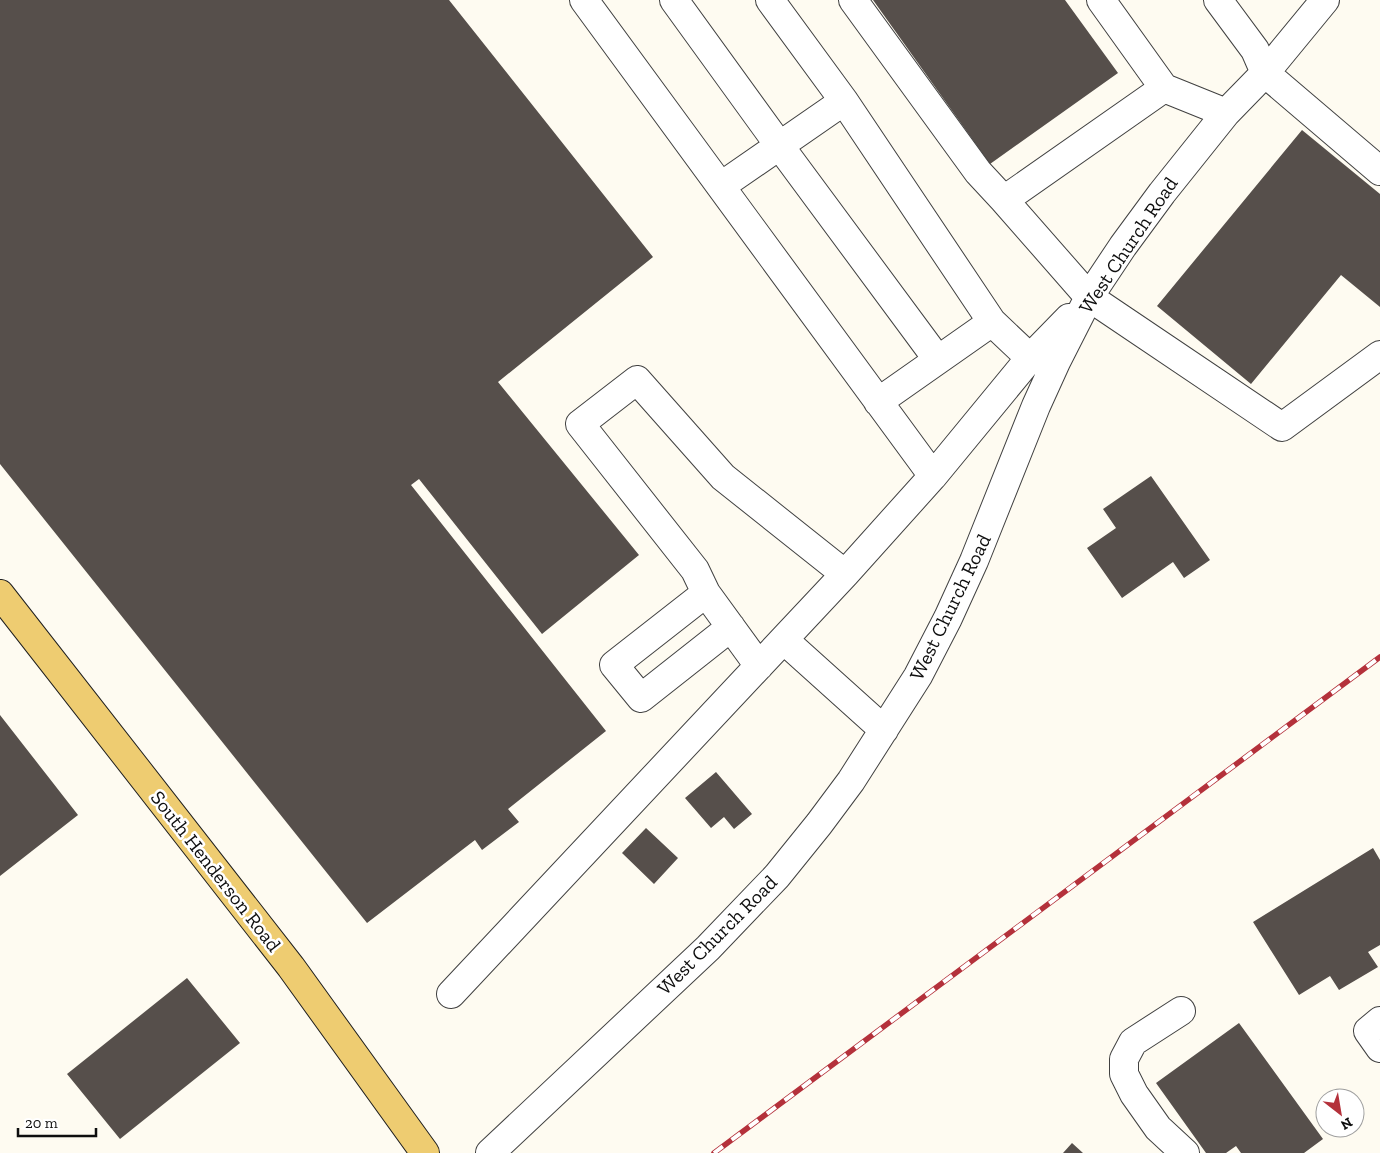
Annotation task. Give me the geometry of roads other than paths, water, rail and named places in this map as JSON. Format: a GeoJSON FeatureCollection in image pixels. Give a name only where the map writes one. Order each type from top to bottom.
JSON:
{"type":"FeatureCollection","features":[{"type":"Feature","properties":{"kind":"main road","name":"South Henderson Road"},"geometry":{"type":"LineString","coordinates":[[0,594],[291,967],[426,1153]]}},
{"type":"Feature","properties":{"kind":"street"},"geometry":{"type":"LineString","coordinates":[[584,0],[933,476]]}},
{"type":"Feature","properties":{"kind":"street"},"geometry":{"type":"LineString","coordinates":[[674,0],[938,360]]}},
{"type":"Feature","properties":{"kind":"street"},"geometry":{"type":"LineString","coordinates":[[770,0],[844,101],[992,322],[1030,358]]}},
{"type":"Feature","properties":{"kind":"street"},"geometry":{"type":"LineString","coordinates":[[853,0],[978,172],[1089,297],[1282,427],[1380,355]]}},
{"type":"Feature","properties":{"kind":"street"},"geometry":{"type":"LineString","coordinates":[[1101,0],[1164,88],[1226,114]]}},
{"type":"Feature","properties":{"kind":"street"},"geometry":{"type":"LineString","coordinates":[[1218,0],[1255,50],[1265,73],[1380,171]]}},
{"type":"Feature","properties":{"kind":"street","name":"West Church Road"},"geometry":{"type":"LineString","coordinates":[[490,1153],[708,948],[777,876],[851,781],[918,676],[948,618],[974,561],[1036,406],[1089,297],[1162,193],[1226,114],[1265,73],[1314,4]]}},
{"type":"Feature","properties":{"kind":"street"},"geometry":{"type":"LineString","coordinates":[[1004,200],[1164,88]]}},
{"type":"Feature","properties":{"kind":"street"},"geometry":{"type":"LineString","coordinates":[[721,186],[844,101]]}},
{"type":"Feature","properties":{"kind":"street"},"geometry":{"type":"LineString","coordinates":[[451,994],[784,640],[933,476],[1030,358],[1089,297]]}},
{"type":"Feature","properties":{"kind":"street"},"geometry":{"type":"LineString","coordinates":[[878,402],[992,322]]}},
{"type":"Feature","properties":{"kind":"street"},"geometry":{"type":"LineString","coordinates":[[759,666],[706,593],[695,570],[580,424],[637,380],[723,477],[844,574]]}},
{"type":"Feature","properties":{"kind":"street"},"geometry":{"type":"LineString","coordinates":[[706,593],[614,665],[640,698],[731,627]]}},
{"type":"Feature","properties":{"kind":"street"},"geometry":{"type":"LineString","coordinates":[[784,640],[884,730]]}},
{"type":"Feature","properties":{"kind":"street"},"geometry":{"type":"LineString","coordinates":[[1181,1011],[1133,1042],[1124,1059],[1124,1074],[1134,1094],[1158,1128],[1185,1153]]}},
{"type":"Feature","properties":{"kind":"street"},"geometry":{"type":"LineString","coordinates":[[1380,1021],[1368,1031],[1380,1048]]}},
{"type":"Feature","properties":{"kind":"railway"},"geometry":{"type":"LineString","coordinates":[[714,1153],[1380,657]]}}]}
